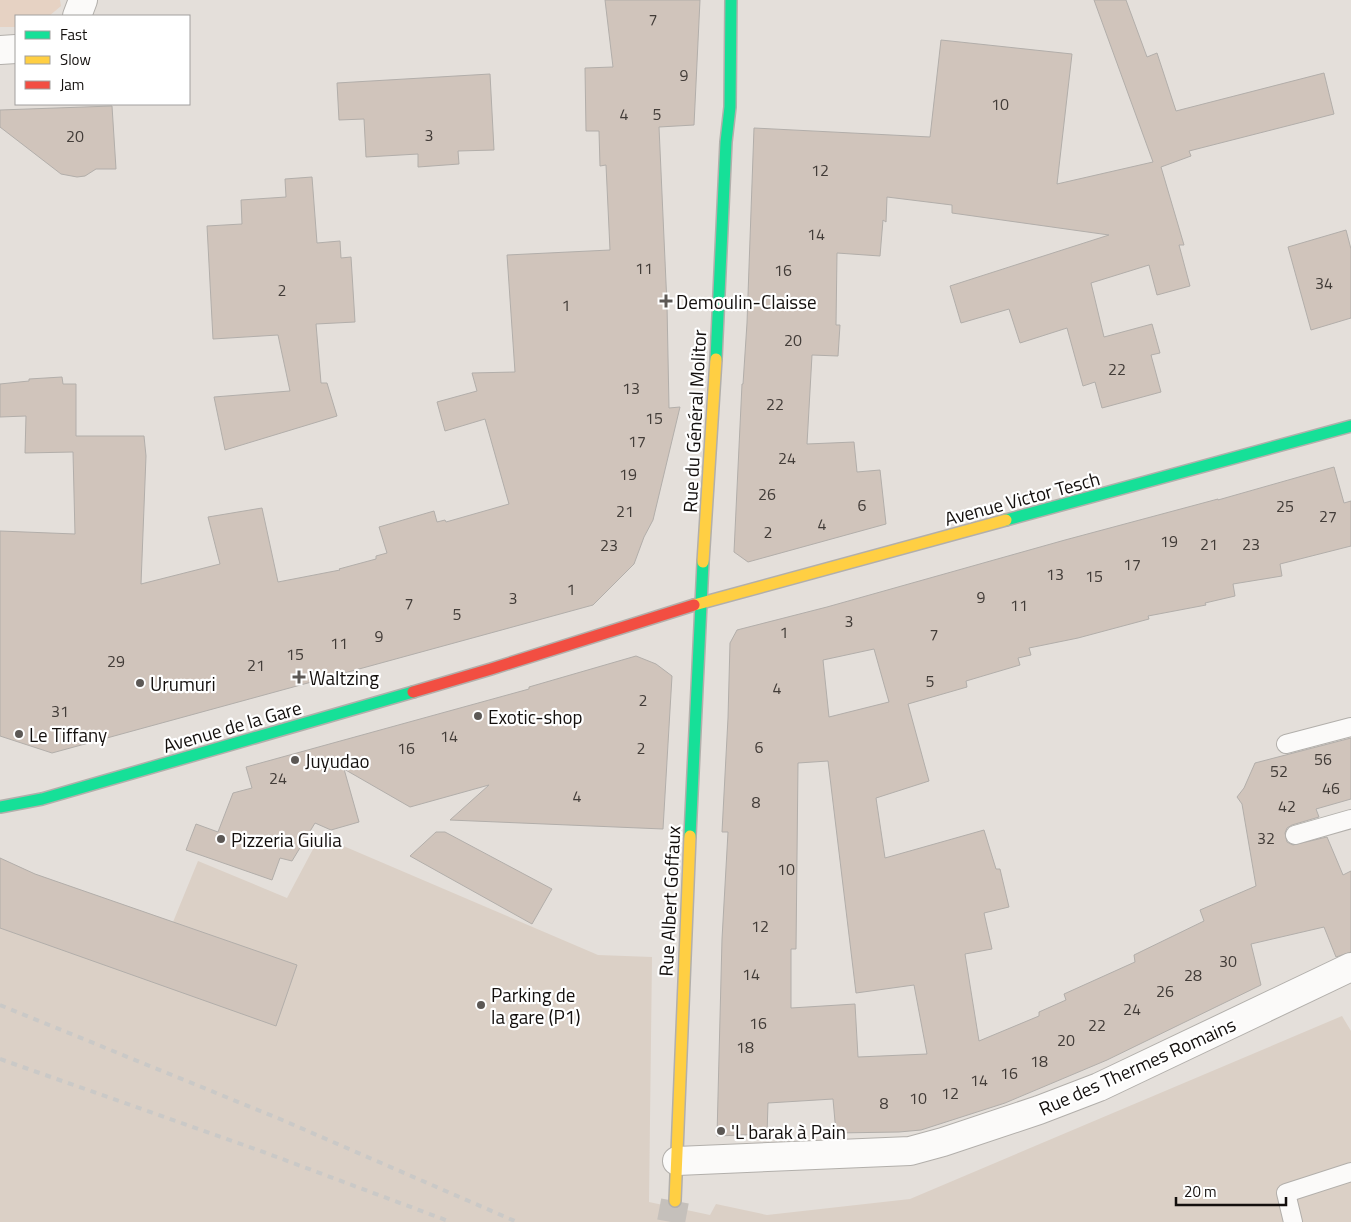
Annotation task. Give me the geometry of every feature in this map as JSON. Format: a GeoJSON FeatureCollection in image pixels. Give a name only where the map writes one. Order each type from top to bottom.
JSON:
{"type":"FeatureCollection","features":[{"type":"Feature","properties":{"kind":"main road","name":"Rue du Général Molitor"},"geometry":{"type":"LineString","coordinates":[[701,603],[726,142],[730,107],[732,0]]}},
{"type":"Feature","properties":{"kind":"main road","name":"Avenue Victor Tesch"},"geometry":{"type":"LineString","coordinates":[[701,603],[1351,426]]}},
{"type":"Feature","properties":{"kind":"main road","name":"Avenue de la Gare"},"geometry":{"type":"LineString","coordinates":[[0,807],[70,791],[472,675],[701,603]]}},
{"type":"Feature","properties":{"kind":"main road","name":"Rue Albert Goffaux"},"geometry":{"type":"LineString","coordinates":[[675,1201],[701,603]]}},
{"type":"Feature","properties":{"kind":"street"},"geometry":{"type":"LineString","coordinates":[[77,15],[83,0]]}},
{"type":"Feature","properties":{"kind":"street"},"geometry":{"type":"LineString","coordinates":[[0,50],[15,49]]}},
{"type":"Feature","properties":{"kind":"street","name":"Rue des Thermes Romains"},"geometry":{"type":"LineString","coordinates":[[677,1161],[910,1150],[943,1142],[1039,1110],[1099,1086],[1351,967]]}},
{"type":"Feature","properties":{"kind":"lane"},"geometry":{"type":"LineString","coordinates":[[1286,744],[1351,727]]}},
{"type":"Feature","properties":{"kind":"lane"},"geometry":{"type":"LineString","coordinates":[[1295,835],[1351,819]]}},
{"type":"Feature","properties":{"kind":"lane"},"geometry":{"type":"LineString","coordinates":[[1294,1222],[1286,1193],[1351,1172]]}},
{"type":"Feature","properties":{"kind":"shaded area"},"geometry":{"type":"Polygon","coordinates":[[[0,0],[60,0],[61,6],[50,15],[15,15],[15,27],[0,27],[0,0]]]}},
{"type":"Feature","properties":{"kind":"shaded area"},"geometry":{"type":"Polygon","coordinates":[[[320,836],[598,955],[652,957],[649,1202],[710,1215],[716,1204],[767,1215],[910,1199],[1342,1016],[1351,1031],[1351,1222],[0,1222],[0,858],[35,874],[173,922],[198,861],[287,898],[320,836]]]}},
{"type":"Feature","properties":{"kind":"building"},"geometry":{"type":"Polygon","coordinates":[[[605,0],[700,0],[694,125],[659,127],[667,305],[669,408],[680,407],[653,520],[644,537],[634,564],[593,605],[52,753],[0,736],[0,531],[75,534],[73,452],[25,453],[26,416],[0,417],[0,384],[29,381],[29,379],[62,377],[63,384],[76,384],[76,436],[144,436],[146,456],[141,584],[220,564],[208,517],[262,508],[278,582],[340,570],[376,559],[376,556],[387,553],[379,527],[434,511],[437,522],[445,520],[446,522],[509,504],[485,419],[445,431],[437,402],[477,391],[472,373],[515,372],[507,255],[610,250],[606,165],[600,166],[599,131],[586,131],[585,68],[613,67],[605,0]]]}},
{"type":"Feature","properties":{"kind":"building"},"geometry":{"type":"Polygon","coordinates":[[[1094,0],[1126,0],[1147,57],[1157,53],[1176,111],[1324,73],[1334,114],[1189,151],[1191,156],[1161,167],[1184,245],[1179,245],[1190,286],[1157,295],[1149,265],[1091,283],[1104,337],[1152,324],[1160,353],[1151,355],[1161,392],[1102,408],[1095,382],[1083,386],[1067,328],[1020,343],[1009,309],[961,323],[950,286],[1109,235],[952,213],[952,205],[887,197],[886,222],[883,220],[880,256],[837,253],[836,325],[840,325],[838,356],[812,355],[807,444],[854,442],[857,472],[880,470],[886,524],[748,562],[734,552],[742,384],[747,323],[754,128],[930,137],[941,40],[1072,54],[1057,184],[1153,162],[1094,0]]]}},
{"type":"Feature","properties":{"kind":"building"},"geometry":{"type":"Polygon","coordinates":[[[490,74],[494,150],[458,151],[459,164],[418,167],[418,154],[366,157],[364,119],[339,120],[337,83],[490,74]]]}},
{"type":"Feature","properties":{"kind":"building"},"geometry":{"type":"Polygon","coordinates":[[[112,106],[116,169],[96,169],[85,176],[77,177],[61,174],[0,127],[0,110],[112,106]]]}},
{"type":"Feature","properties":{"kind":"building"},"geometry":{"type":"Polygon","coordinates":[[[312,177],[317,243],[340,241],[341,258],[351,257],[355,322],[316,324],[321,383],[327,383],[337,416],[225,450],[214,397],[290,391],[278,335],[213,339],[207,226],[242,224],[241,200],[286,197],[285,179],[312,177]]]}},
{"type":"Feature","properties":{"kind":"building"},"geometry":{"type":"Polygon","coordinates":[[[1346,230],[1351,249],[1351,318],[1311,330],[1288,247],[1346,230]]]}},
{"type":"Feature","properties":{"kind":"building"},"geometry":{"type":"Polygon","coordinates":[[[1334,467],[1344,503],[1351,501],[1351,546],[1280,564],[1282,576],[1233,584],[1235,596],[1205,603],[1206,605],[1148,616],[1149,619],[1078,638],[1029,648],[1031,655],[1018,658],[1020,665],[966,681],[967,687],[908,704],[929,781],[876,798],[885,858],[984,830],[996,869],[1000,869],[1009,907],[984,913],[992,949],[965,954],[979,1041],[1039,1016],[1039,1012],[1066,1000],[1064,994],[1135,962],[1134,955],[1204,921],[1200,910],[1256,886],[1242,804],[1237,797],[1244,788],[1255,763],[1351,738],[1351,799],[1316,809],[1319,817],[1292,825],[1287,828],[1285,833],[1287,842],[1293,845],[1327,837],[1343,875],[1351,871],[1351,952],[1336,957],[1324,927],[1251,944],[1261,985],[1107,1060],[1005,1103],[921,1130],[836,1133],[833,1099],[768,1103],[767,1134],[717,1136],[722,939],[728,832],[722,832],[730,643],[737,630],[1334,467]],[[874,649],[823,660],[829,717],[889,702],[874,649]],[[828,761],[798,763],[796,949],[791,949],[791,1008],[855,1004],[858,1057],[927,1054],[914,985],[856,993],[828,761]]]}},
{"type":"Feature","properties":{"kind":"building"},"geometry":{"type":"Polygon","coordinates":[[[636,656],[656,664],[672,676],[663,829],[450,820],[489,785],[410,807],[344,769],[359,822],[331,830],[315,823],[292,861],[280,858],[272,880],[186,850],[196,824],[218,832],[233,793],[252,788],[246,767],[529,689],[529,687],[636,656]]]}},
{"type":"Feature","properties":{"kind":"building"},"geometry":{"type":"Polygon","coordinates":[[[436,832],[445,832],[552,889],[532,924],[410,856],[436,832]]]}},
{"type":"Feature","properties":{"kind":"building"},"geometry":{"type":"Polygon","coordinates":[[[0,858],[35,874],[297,965],[276,1026],[0,928],[0,858]]]}},
{"type":"Feature","properties":{"kind":"tunnel"},"geometry":{"type":"LineString","coordinates":[[671,1222],[675,1201]]}},
{"type":"Feature","properties":{"kind":"railway"},"geometry":{"type":"LineString","coordinates":[[0,1005],[280,1119],[517,1222]]}},
{"type":"Feature","properties":{"kind":"railway"},"geometry":{"type":"LineString","coordinates":[[0,1059],[266,1153],[451,1222]]}},
{"type":"Feature","properties":{"kind":"traffic: fast"},"geometry":{"type":"LineString","coordinates":[[716,359],[726,142],[730,107],[731,0]]}},
{"type":"Feature","properties":{"kind":"traffic: fast"},"geometry":{"type":"LineString","coordinates":[[1006,520],[1351,426]]}},
{"type":"Feature","properties":{"kind":"traffic: fast"},"geometry":{"type":"LineString","coordinates":[[690,836],[703,562]]}},
{"type":"Feature","properties":{"kind":"traffic: fast"},"geometry":{"type":"LineString","coordinates":[[0,807],[42,799],[413,692]]}},
{"type":"Feature","properties":{"kind":"traffic: slow"},"geometry":{"type":"LineString","coordinates":[[703,562],[716,359]]}},
{"type":"Feature","properties":{"kind":"traffic: slow"},"geometry":{"type":"LineString","coordinates":[[694,605],[1006,520]]}},
{"type":"Feature","properties":{"kind":"traffic: slow"},"geometry":{"type":"LineString","coordinates":[[675,1201],[690,836]]}},
{"type":"Feature","properties":{"kind":"traffic: jam"},"geometry":{"type":"LineString","coordinates":[[413,692],[694,605]]}},
{"type":"Feature","properties":{"kind":"place","name":"Demoulin-Claisse"},"geometry":{"type":"Point","coordinates":[666,301]}},
{"type":"Feature","properties":{"kind":"place","name":"Waltzing"},"geometry":{"type":"Point","coordinates":[299,677]}},
{"type":"Feature","properties":{"kind":"place","name":"Urumuri"},"geometry":{"type":"Point","coordinates":[140,683]}},
{"type":"Feature","properties":{"kind":"place","name":"Exotic-shop"},"geometry":{"type":"Point","coordinates":[478,716]}},
{"type":"Feature","properties":{"kind":"place","name":"Le Tiffany"},"geometry":{"type":"Point","coordinates":[19,734]}},
{"type":"Feature","properties":{"kind":"place","name":"Juyudao"},"geometry":{"type":"Point","coordinates":[295,760]}},
{"type":"Feature","properties":{"kind":"place","name":"Pizzeria Giulia"},"geometry":{"type":"Point","coordinates":[221,839]}},
{"type":"Feature","properties":{"kind":"place","name":"Parking de la gare (P1)"},"geometry":{"type":"Point","coordinates":[481,1005]}},
{"type":"Feature","properties":{"kind":"place","name":"'L barak à Pain"},"geometry":{"type":"Point","coordinates":[721,1131]}}]}
